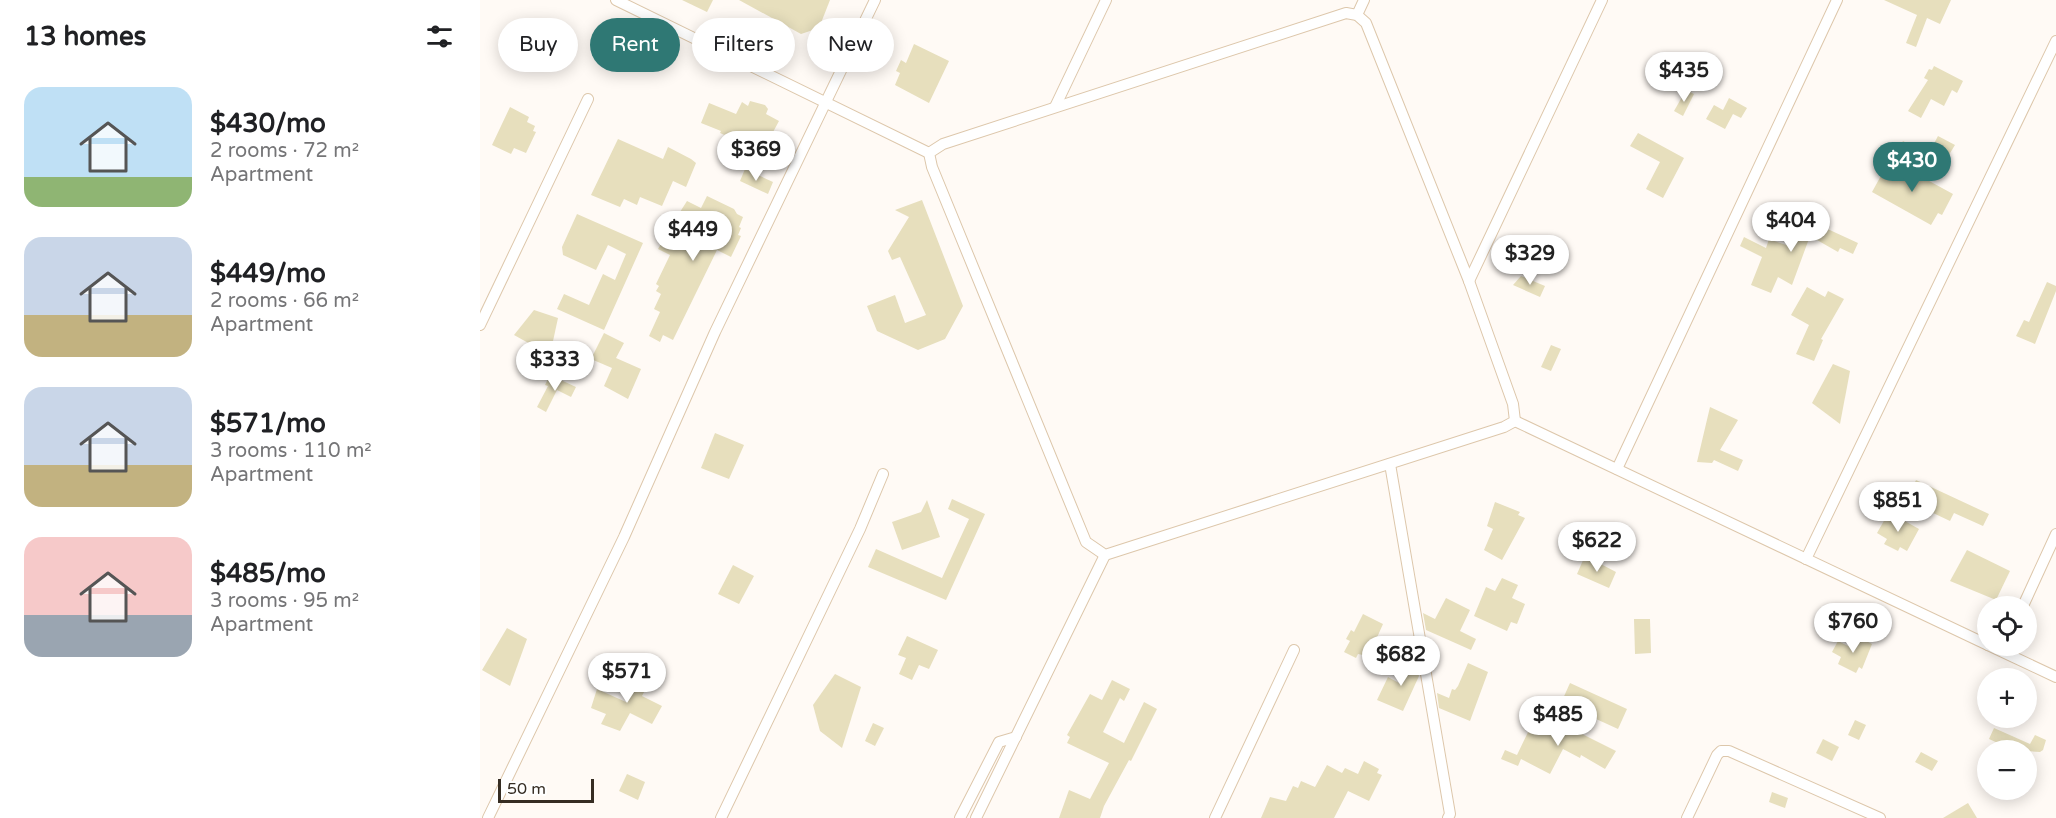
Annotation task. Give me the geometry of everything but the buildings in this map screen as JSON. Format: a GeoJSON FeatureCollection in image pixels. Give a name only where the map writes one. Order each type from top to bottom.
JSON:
{"type":"FeatureCollection","features":[{"type":"Feature","properties":{"kind":"street"},"geometry":{"type":"LineString","coordinates":[[616,0],[635,4],[929,153]]}},
{"type":"Feature","properties":{"kind":"street"},"geometry":{"type":"LineString","coordinates":[[488,818],[624,537],[715,332],[875,0]]}},
{"type":"Feature","properties":{"kind":"street"},"geometry":{"type":"LineString","coordinates":[[1054,107],[1106,0]]}},
{"type":"Feature","properties":{"kind":"street"},"geometry":{"type":"LineString","coordinates":[[1357,15],[1364,0]]}},
{"type":"Feature","properties":{"kind":"street"},"geometry":{"type":"LineString","coordinates":[[1468,281],[1602,0]]}},
{"type":"Feature","properties":{"kind":"street"},"geometry":{"type":"LineString","coordinates":[[1617,469],[1837,0]]}},
{"type":"Feature","properties":{"kind":"street"},"geometry":{"type":"LineString","coordinates":[[929,153],[943,144],[1338,14],[1357,15],[1366,23],[1468,281],[1513,404],[1515,421]]}},
{"type":"Feature","properties":{"kind":"street"},"geometry":{"type":"LineString","coordinates":[[1806,559],[2056,41]]}},
{"type":"Feature","properties":{"kind":"street"},"geometry":{"type":"LineString","coordinates":[[480,325],[588,99]]}},
{"type":"Feature","properties":{"kind":"street"},"geometry":{"type":"LineString","coordinates":[[929,153],[932,167],[1086,542],[1105,555]]}},
{"type":"Feature","properties":{"kind":"street"},"geometry":{"type":"LineString","coordinates":[[1515,421],[1977,640]]}},
{"type":"Feature","properties":{"kind":"street"},"geometry":{"type":"LineString","coordinates":[[976,818],[1105,555],[1504,427],[1515,421]]}},
{"type":"Feature","properties":{"kind":"street"},"geometry":{"type":"LineString","coordinates":[[1390,464],[1450,814],[1448,818]]}},
{"type":"Feature","properties":{"kind":"street"},"geometry":{"type":"LineString","coordinates":[[722,818],[860,529],[883,474]]}},
{"type":"Feature","properties":{"kind":"street"},"geometry":{"type":"LineString","coordinates":[[2028,596],[2056,534]]}},
{"type":"Feature","properties":{"kind":"street"},"geometry":{"type":"LineString","coordinates":[[1215,818],[1294,650]]}},
{"type":"Feature","properties":{"kind":"street"},"geometry":{"type":"LineString","coordinates":[[2018,656],[2056,677]]}},
{"type":"Feature","properties":{"kind":"street"},"geometry":{"type":"LineString","coordinates":[[960,818],[999,742],[1016,737]]}},
{"type":"Feature","properties":{"kind":"street"},"geometry":{"type":"LineString","coordinates":[[1687,818],[1717,755],[1722,751],[1729,751],[1880,818]]}}]}
